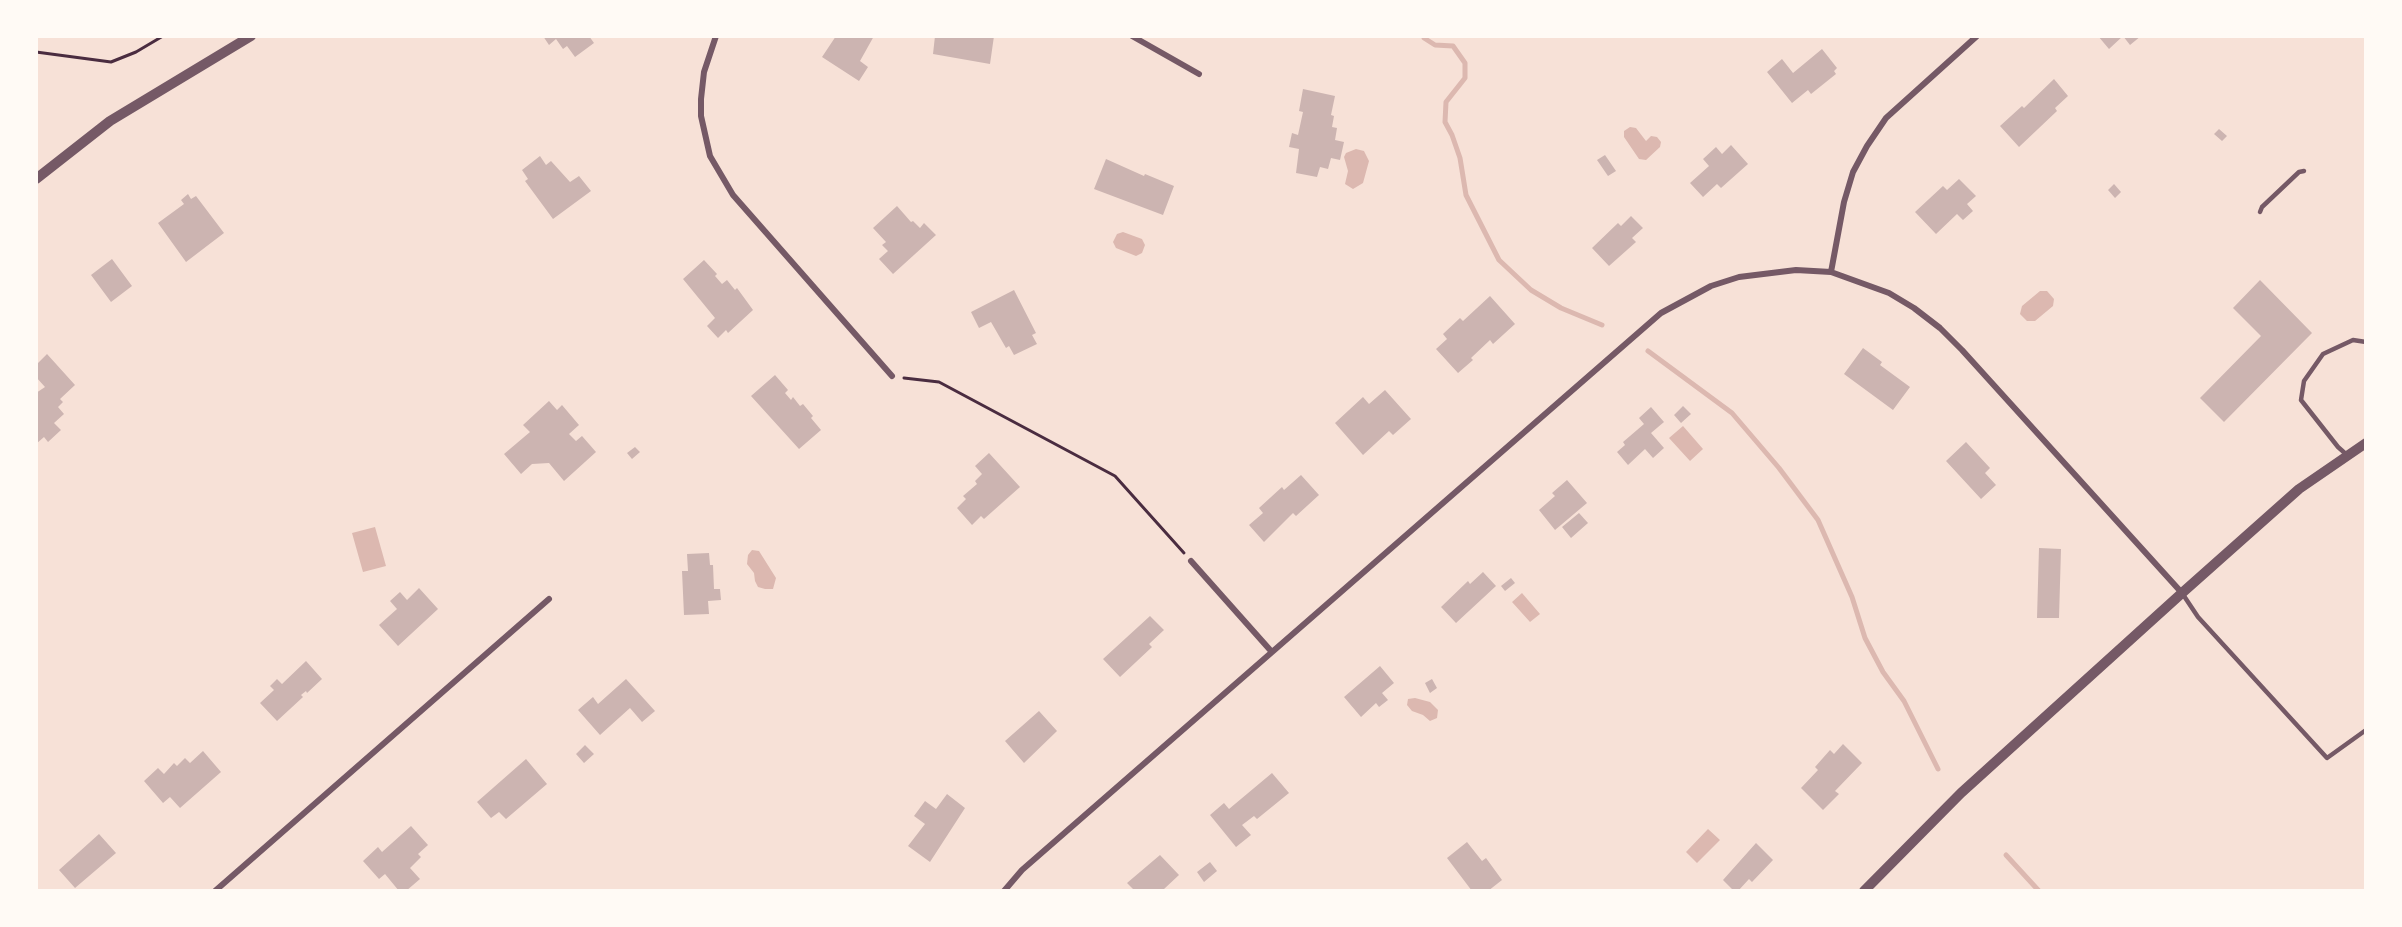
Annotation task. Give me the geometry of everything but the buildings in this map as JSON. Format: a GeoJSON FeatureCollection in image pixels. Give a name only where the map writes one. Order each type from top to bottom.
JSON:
{"type":"FeatureCollection","features":[{"type":"Feature","properties":{"kind":"street"},"geometry":{"type":"LineString","coordinates":[[36,179],[126,111],[251,36]]}},
{"type":"Feature","properties":{"kind":"street"},"geometry":{"type":"LineString","coordinates":[[716,36],[704,72],[701,99],[701,116],[710,156],[733,195],[892,376]]}},
{"type":"Feature","properties":{"kind":"street"},"geometry":{"type":"LineString","coordinates":[[1132,36],[1199,74]]}},
{"type":"Feature","properties":{"kind":"street"},"geometry":{"type":"LineString","coordinates":[[1831,273],[1844,202],[1853,172],[1867,146],[1886,118],[1977,36]]}},
{"type":"Feature","properties":{"kind":"street"},"geometry":{"type":"LineString","coordinates":[[1004,891],[1022,870],[1270,651],[1661,312],[1711,286],[1739,277],[1796,270],[1831,273],[1889,293],[1940,328],[2182,593]]}},
{"type":"Feature","properties":{"kind":"street"},"geometry":{"type":"LineString","coordinates":[[1864,891],[1961,793],[2182,593],[2299,489],[2366,443]]}},
{"type":"Feature","properties":{"kind":"street"},"geometry":{"type":"LineString","coordinates":[[1191,561],[1270,651]]}},
{"type":"Feature","properties":{"kind":"street"},"geometry":{"type":"LineString","coordinates":[[215,891],[549,599]]}},
{"type":"Feature","properties":{"kind":"lane"},"geometry":{"type":"LineString","coordinates":[[2260,212],[2262,207],[2299,172],[2304,171]]}},
{"type":"Feature","properties":{"kind":"lane"},"geometry":{"type":"LineString","coordinates":[[2347,455],[2301,400],[2304,381],[2323,354],[2353,340],[2366,342]]}},
{"type":"Feature","properties":{"kind":"lane"},"geometry":{"type":"LineString","coordinates":[[2182,593],[2198,617],[2327,758],[2366,730]]}},
{"type":"Feature","properties":{"kind":"path"},"geometry":{"type":"LineString","coordinates":[[36,52],[111,62],[136,52],[163,36]]}},
{"type":"Feature","properties":{"kind":"path"},"geometry":{"type":"LineString","coordinates":[[892,376],[939,381],[1115,476],[1191,561]]}},
{"type":"Feature","properties":{"kind":"shaded area"},"geometry":{"type":"Polygon","coordinates":[[[1630,127],[1636,128],[1646,141],[1651,136],[1657,137],[1661,142],[1660,147],[1646,160],[1639,159],[1624,137],[1624,131],[1630,127]]]}},
{"type":"Feature","properties":{"kind":"shaded area"},"geometry":{"type":"Polygon","coordinates":[[[1356,149],[1364,151],[1369,161],[1363,183],[1353,189],[1345,184],[1348,171],[1344,157],[1346,153],[1356,149]]]}},
{"type":"Feature","properties":{"kind":"shaded area"},"geometry":{"type":"Polygon","coordinates":[[[1123,232],[1142,239],[1145,245],[1142,253],[1136,256],[1116,248],[1113,242],[1117,234],[1123,232]]]}},
{"type":"Feature","properties":{"kind":"shaded area"},"geometry":{"type":"Polygon","coordinates":[[[2040,291],[2047,291],[2054,299],[2053,306],[2035,321],[2027,321],[2020,314],[2022,306],[2040,291]]]}},
{"type":"Feature","properties":{"kind":"shaded area"},"geometry":{"type":"Polygon","coordinates":[[[1683,426],[1703,449],[1690,461],[1669,438],[1683,426]]]}},
{"type":"Feature","properties":{"kind":"shaded area"},"geometry":{"type":"Polygon","coordinates":[[[375,527],[386,566],[363,572],[352,533],[375,527]]]}},
{"type":"Feature","properties":{"kind":"shaded area"},"geometry":{"type":"Polygon","coordinates":[[[752,550],[759,551],[776,578],[773,589],[758,587],[754,573],[747,564],[748,555],[752,550]]]}},
{"type":"Feature","properties":{"kind":"shaded area"},"geometry":{"type":"Polygon","coordinates":[[[1522,593],[1540,614],[1530,622],[1512,602],[1522,593]]]}},
{"type":"Feature","properties":{"kind":"shaded area"},"geometry":{"type":"Polygon","coordinates":[[[1415,698],[1430,702],[1438,710],[1437,718],[1430,721],[1423,715],[1412,711],[1407,705],[1408,699],[1415,698]]]}},
{"type":"Feature","properties":{"kind":"shaded area"},"geometry":{"type":"Polygon","coordinates":[[[1708,829],[1720,840],[1697,863],[1686,852],[1708,829]]]}},
{"type":"Feature","properties":{"kind":"waterway"},"geometry":{"type":"LineString","coordinates":[[1424,36],[1435,45],[1453,46],[1465,63],[1465,78],[1446,102],[1445,122],[1460,158],[1466,195],[1499,260],[1531,290],[1561,308],[1602,325]]}},
{"type":"Feature","properties":{"kind":"waterway"},"geometry":{"type":"LineString","coordinates":[[1648,351],[1732,413],[1779,468],[1818,520],[1852,597],[1865,638],[1883,672],[1904,701],[1938,769]]}},
{"type":"Feature","properties":{"kind":"waterway"},"geometry":{"type":"LineString","coordinates":[[2006,855],[2039,891]]}}]}
